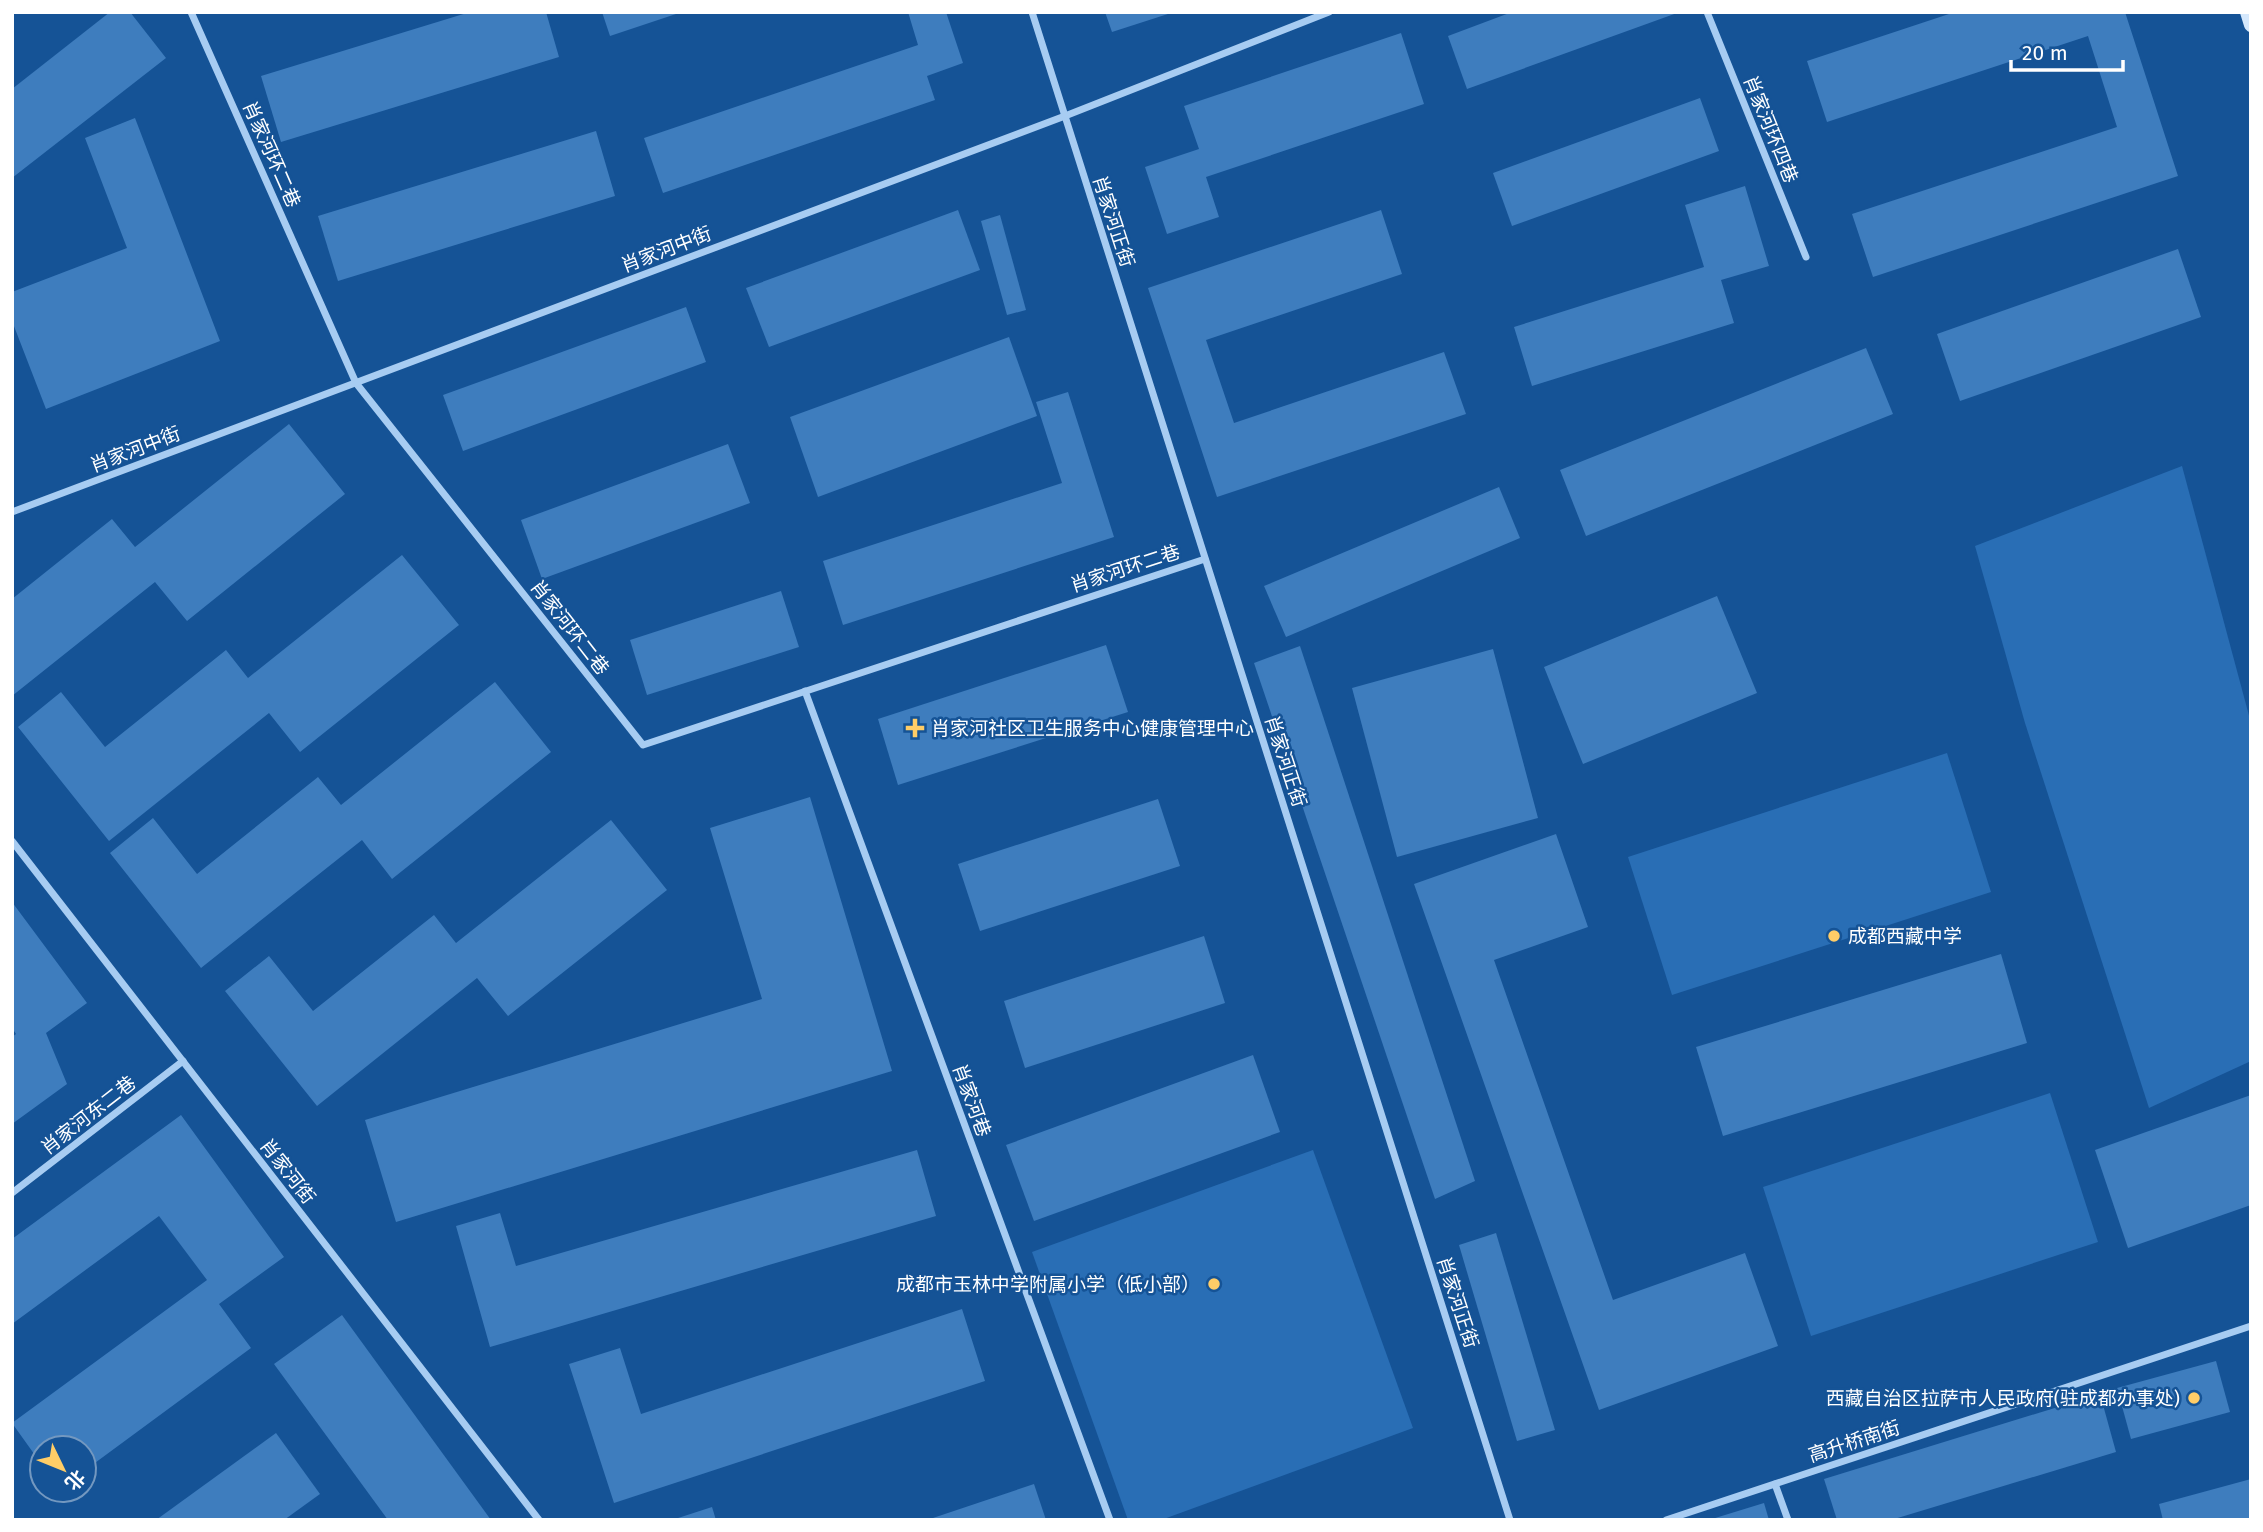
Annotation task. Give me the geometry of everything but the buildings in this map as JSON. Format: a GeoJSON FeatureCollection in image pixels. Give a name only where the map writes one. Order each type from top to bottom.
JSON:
{"type":"FeatureCollection","features":[{"type":"Feature","properties":{"kind":"street","name":"肖家河环二巷"},"geometry":{"type":"LineString","coordinates":[[191,12],[356,383],[643,745],[1205,558]]}},
{"type":"Feature","properties":{"kind":"street","name":"肖家河正街"},"geometry":{"type":"LineString","coordinates":[[1032,12],[1510,1520]]}},
{"type":"Feature","properties":{"kind":"street","name":"肖家河中街"},"geometry":{"type":"LineString","coordinates":[[12,512],[1065,116],[1329,12]]}},
{"type":"Feature","properties":{"kind":"street","name":"肖家河环四巷"},"geometry":{"type":"LineString","coordinates":[[1707,12],[1806,257]]}},
{"type":"Feature","properties":{"kind":"street"},"geometry":{"type":"LineString","coordinates":[[2247,12],[2251,25]]}},
{"type":"Feature","properties":{"kind":"street","name":"肖家河巷"},"geometry":{"type":"LineString","coordinates":[[805,691],[1110,1520]]}},
{"type":"Feature","properties":{"kind":"street","name":"肖家河街"},"geometry":{"type":"LineString","coordinates":[[12,841],[538,1520]]}},
{"type":"Feature","properties":{"kind":"street","name":"肖家河东二巷"},"geometry":{"type":"LineString","coordinates":[[12,1193],[183,1061]]}},
{"type":"Feature","properties":{"kind":"street","name":"高升桥南街"},"geometry":{"type":"LineString","coordinates":[[1666,1520],[2251,1326]]}},
{"type":"Feature","properties":{"kind":"street"},"geometry":{"type":"LineString","coordinates":[[1775,1483],[1788,1520]]}},
{"type":"Feature","properties":{"kind":"shaded area"},"geometry":{"type":"Polygon","coordinates":[[[2182,466],[2251,723],[2251,1061],[2149,1108],[2025,723],[1975,546],[2182,466]]]}},
{"type":"Feature","properties":{"kind":"shaded area"},"geometry":{"type":"Polygon","coordinates":[[[1947,753],[1991,892],[1672,995],[1628,857],[1947,753]]]}},
{"type":"Feature","properties":{"kind":"shaded area"},"geometry":{"type":"Polygon","coordinates":[[[2050,1093],[2098,1242],[1811,1336],[1763,1187],[2050,1093]]]}},
{"type":"Feature","properties":{"kind":"shaded area"},"geometry":{"type":"Polygon","coordinates":[[[1313,1150],[1413,1428],[1161,1520],[1128,1520],[1032,1252],[1313,1150]]]}},
{"type":"Feature","properties":{"kind":"place","name":"肖家河社区卫生服务中心健康管理中心"},"geometry":{"type":"Point","coordinates":[915,728]}},
{"type":"Feature","properties":{"kind":"place","name":"成都西藏中学"},"geometry":{"type":"Point","coordinates":[1834,936]}},
{"type":"Feature","properties":{"kind":"place","name":"成都市玉林中学附属小学（低小部）"},"geometry":{"type":"Point","coordinates":[1214,1284]}},
{"type":"Feature","properties":{"kind":"place","name":"西藏自治区拉萨市人民政府(驻成都办事处)"},"geometry":{"type":"Point","coordinates":[2194,1398]}}]}
